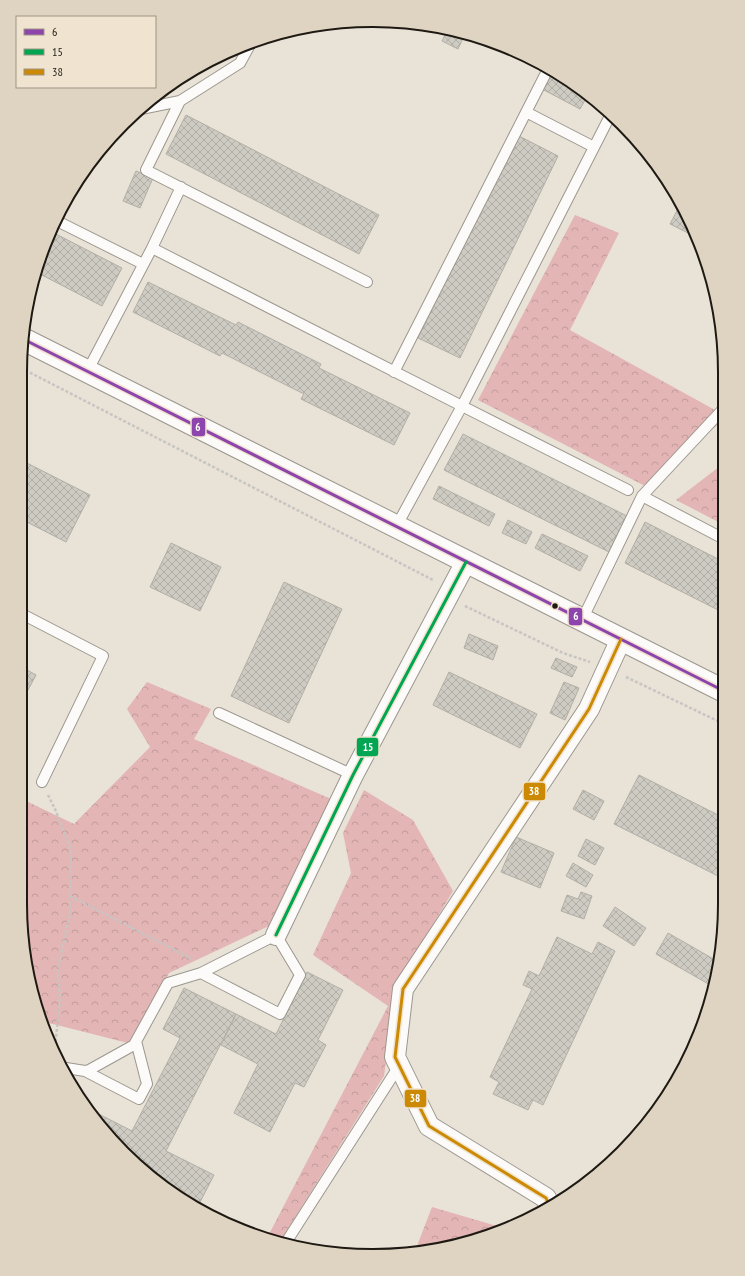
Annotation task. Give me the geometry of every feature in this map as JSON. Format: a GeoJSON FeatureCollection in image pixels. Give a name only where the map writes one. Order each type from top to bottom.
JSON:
{"type":"FeatureCollection","features":[{"type":"Feature","properties":{"kind":"main road"},"geometry":{"type":"LineString","coordinates":[[29,343],[718,688]]}},
{"type":"Feature","properties":{"kind":"street"},"geometry":{"type":"LineString","coordinates":[[276,935],[353,775],[466,562]]}},
{"type":"Feature","properties":{"kind":"street"},"geometry":{"type":"LineString","coordinates":[[547,1201],[546,1198],[429,1126],[395,1057],[403,989],[590,709],[621,639]]}},
{"type":"Feature","properties":{"kind":"lane"},"geometry":{"type":"LineString","coordinates":[[152,107],[180,101],[240,63],[247,50]]}},
{"type":"Feature","properties":{"kind":"lane"},"geometry":{"type":"LineString","coordinates":[[394,372],[546,73]]}},
{"type":"Feature","properties":{"kind":"lane"},"geometry":{"type":"LineString","coordinates":[[180,101],[146,170],[367,282]]}},
{"type":"Feature","properties":{"kind":"lane"},"geometry":{"type":"LineString","coordinates":[[526,112],[594,147]]}},
{"type":"Feature","properties":{"kind":"lane"},"geometry":{"type":"LineString","coordinates":[[396,527],[462,406],[608,120]]}},
{"type":"Feature","properties":{"kind":"lane"},"geometry":{"type":"LineString","coordinates":[[87,372],[152,248],[181,187]]}},
{"type":"Feature","properties":{"kind":"lane"},"geometry":{"type":"LineString","coordinates":[[61,223],[143,264]]}},
{"type":"Feature","properties":{"kind":"lane"},"geometry":{"type":"LineString","coordinates":[[152,248],[628,490]]}},
{"type":"Feature","properties":{"kind":"lane"},"geometry":{"type":"LineString","coordinates":[[582,620],[642,496],[718,414]]}},
{"type":"Feature","properties":{"kind":"lane"},"geometry":{"type":"LineString","coordinates":[[642,496],[718,535]]}},
{"type":"Feature","properties":{"kind":"lane"},"geometry":{"type":"LineString","coordinates":[[27,618],[103,656],[42,782]]}},
{"type":"Feature","properties":{"kind":"lane"},"geometry":{"type":"LineString","coordinates":[[219,713],[353,775]]}},
{"type":"Feature","properties":{"kind":"lane"},"geometry":{"type":"LineString","coordinates":[[85,1071],[134,1045],[168,983],[206,970],[276,935],[300,975],[280,1014],[206,970]]}},
{"type":"Feature","properties":{"kind":"lane"},"geometry":{"type":"LineString","coordinates":[[69,1069],[85,1071],[139,1099],[147,1084],[136,1041]]}},
{"type":"Feature","properties":{"kind":"lane"},"geometry":{"type":"LineString","coordinates":[[289,1238],[399,1066]]}},
{"type":"Feature","properties":{"kind":"path"},"geometry":{"type":"LineString","coordinates":[[27,371],[430,578],[458,603],[563,653],[585,660],[633,680],[718,721]]}},
{"type":"Feature","properties":{"kind":"path"},"geometry":{"type":"LineString","coordinates":[[42,782],[55,808],[71,850],[70,913],[58,967],[60,1000],[56,1042]]}},
{"type":"Feature","properties":{"kind":"path"},"geometry":{"type":"LineString","coordinates":[[70,896],[206,970]]}},
{"type":"Feature","properties":{"kind":"green space"},"geometry":{"type":"Polygon","coordinates":[[[575,215],[619,233],[570,330],[718,412],[718,424],[647,487],[478,400],[575,215]]]}},
{"type":"Feature","properties":{"kind":"green space"},"geometry":{"type":"Polygon","coordinates":[[[718,468],[718,522],[676,500],[718,468]]]}},
{"type":"Feature","properties":{"kind":"green space"},"geometry":{"type":"Polygon","coordinates":[[[147,682],[211,709],[194,739],[331,799],[271,925],[169,973],[132,1044],[48,1023],[39,993],[30,949],[27,904],[27,801],[74,824],[150,747],[127,709],[147,682]]]}},
{"type":"Feature","properties":{"kind":"green space"},"geometry":{"type":"Polygon","coordinates":[[[364,790],[413,820],[453,891],[396,986],[384,1076],[283,1237],[269,1233],[388,1006],[313,955],[351,873],[343,833],[364,790]]]}},
{"type":"Feature","properties":{"kind":"green space"},"geometry":{"type":"Polygon","coordinates":[[[432,1207],[497,1226],[462,1237],[417,1246],[432,1207]]]}},
{"type":"Feature","properties":{"kind":"building"},"geometry":{"type":"Polygon","coordinates":[[[445,35],[463,39],[458,49],[442,41],[445,35]]]}},
{"type":"Feature","properties":{"kind":"building"},"geometry":{"type":"Polygon","coordinates":[[[549,75],[585,100],[580,109],[542,89],[549,75]]]}},
{"type":"Feature","properties":{"kind":"building"},"geometry":{"type":"Polygon","coordinates":[[[186,115],[379,215],[359,254],[166,154],[186,115]]]}},
{"type":"Feature","properties":{"kind":"building"},"geometry":{"type":"Polygon","coordinates":[[[517,135],[558,156],[460,358],[418,338],[517,135]]]}},
{"type":"Feature","properties":{"kind":"building"},"geometry":{"type":"Polygon","coordinates":[[[136,171],[153,178],[140,208],[123,201],[136,171]]]}},
{"type":"Feature","properties":{"kind":"building"},"geometry":{"type":"Polygon","coordinates":[[[677,210],[689,233],[670,224],[677,210]]]}},
{"type":"Feature","properties":{"kind":"building"},"geometry":{"type":"Polygon","coordinates":[[[56,234],[122,268],[102,306],[41,275],[56,234]]]}},
{"type":"Feature","properties":{"kind":"building"},"geometry":{"type":"Polygon","coordinates":[[[148,282],[236,325],[238,322],[321,364],[319,368],[410,413],[394,445],[301,399],[304,394],[222,353],[220,356],[133,312],[148,282]]]}},
{"type":"Feature","properties":{"kind":"building"},"geometry":{"type":"Polygon","coordinates":[[[463,434],[627,516],[609,552],[444,470],[463,434]]]}},
{"type":"Feature","properties":{"kind":"building"},"geometry":{"type":"Polygon","coordinates":[[[27,463],[90,495],[66,542],[27,522],[27,463]]]}},
{"type":"Feature","properties":{"kind":"building"},"geometry":{"type":"Polygon","coordinates":[[[439,486],[495,514],[489,526],[433,499],[439,486]]]}},
{"type":"Feature","properties":{"kind":"building"},"geometry":{"type":"Polygon","coordinates":[[[508,520],[532,532],[526,544],[502,533],[508,520]]]}},
{"type":"Feature","properties":{"kind":"building"},"geometry":{"type":"Polygon","coordinates":[[[645,522],[718,559],[718,610],[625,563],[645,522]]]}},
{"type":"Feature","properties":{"kind":"building"},"geometry":{"type":"Polygon","coordinates":[[[542,534],[588,556],[580,571],[535,548],[542,534]]]}},
{"type":"Feature","properties":{"kind":"building"},"geometry":{"type":"Polygon","coordinates":[[[171,543],[221,567],[200,611],[150,587],[171,543]]]}},
{"type":"Feature","properties":{"kind":"building"},"geometry":{"type":"Polygon","coordinates":[[[284,582],[342,609],[289,723],[231,696],[284,582]]]}},
{"type":"Feature","properties":{"kind":"building"},"geometry":{"type":"Polygon","coordinates":[[[469,634],[498,646],[493,660],[464,648],[469,634]]]}},
{"type":"Feature","properties":{"kind":"building"},"geometry":{"type":"Polygon","coordinates":[[[556,658],[577,667],[572,677],[551,668],[556,658]]]}},
{"type":"Feature","properties":{"kind":"building"},"geometry":{"type":"Polygon","coordinates":[[[27,670],[36,675],[27,692],[27,670]]]}},
{"type":"Feature","properties":{"kind":"building"},"geometry":{"type":"Polygon","coordinates":[[[449,672],[537,714],[520,748],[433,705],[449,672]]]}},
{"type":"Feature","properties":{"kind":"building"},"geometry":{"type":"Polygon","coordinates":[[[564,682],[579,688],[565,720],[550,713],[564,682]]]}},
{"type":"Feature","properties":{"kind":"building"},"geometry":{"type":"Polygon","coordinates":[[[639,775],[718,815],[718,876],[614,824],[639,775]]]}},
{"type":"Feature","properties":{"kind":"building"},"geometry":{"type":"Polygon","coordinates":[[[583,790],[604,801],[594,820],[573,809],[583,790]]]}},
{"type":"Feature","properties":{"kind":"building"},"geometry":{"type":"Polygon","coordinates":[[[516,837],[554,853],[540,888],[501,872],[516,837]]]}},
{"type":"Feature","properties":{"kind":"building"},"geometry":{"type":"Polygon","coordinates":[[[586,839],[604,848],[595,865],[578,856],[586,839]]]}},
{"type":"Feature","properties":{"kind":"building"},"geometry":{"type":"Polygon","coordinates":[[[573,863],[593,875],[586,887],[566,876],[573,863]]]}},
{"type":"Feature","properties":{"kind":"building"},"geometry":{"type":"Polygon","coordinates":[[[581,892],[592,896],[584,919],[561,911],[567,895],[578,899],[581,892]]]}},
{"type":"Feature","properties":{"kind":"building"},"geometry":{"type":"Polygon","coordinates":[[[615,907],[646,928],[634,946],[603,926],[615,907]]]}},
{"type":"Feature","properties":{"kind":"building"},"geometry":{"type":"Polygon","coordinates":[[[668,933],[713,959],[708,984],[656,954],[668,933]]]}},
{"type":"Feature","properties":{"kind":"building"},"geometry":{"type":"Polygon","coordinates":[[[557,937],[592,954],[598,942],[615,951],[543,1105],[533,1100],[528,1110],[493,1094],[499,1082],[490,1077],[532,989],[523,985],[529,971],[539,976],[557,937]]]}},
{"type":"Feature","properties":{"kind":"building"},"geometry":{"type":"Polygon","coordinates":[[[307,972],[343,990],[318,1040],[326,1045],[304,1087],[295,1083],[270,1132],[234,1113],[258,1064],[221,1045],[236,1014],[276,1034],[307,972]]]}},
{"type":"Feature","properties":{"kind":"building"},"geometry":{"type":"Polygon","coordinates":[[[184,988],[236,1014],[166,1151],[214,1175],[200,1203],[162,1178],[128,1148],[98,1113],[132,1131],[180,1038],[163,1029],[184,988]]]}},
{"type":"Feature","properties":{"kind":"transit line","name":"6"},"geometry":{"type":"LineString","coordinates":[[29,342],[718,688]]}},
{"type":"Feature","properties":{"kind":"transit line","name":"15"},"geometry":{"type":"LineString","coordinates":[[276,935],[353,775],[466,562]]}},
{"type":"Feature","properties":{"kind":"transit line","name":"38"},"geometry":{"type":"LineString","coordinates":[[547,1201],[546,1198],[429,1126],[395,1057],[403,989],[589,709],[621,639]]}}]}
